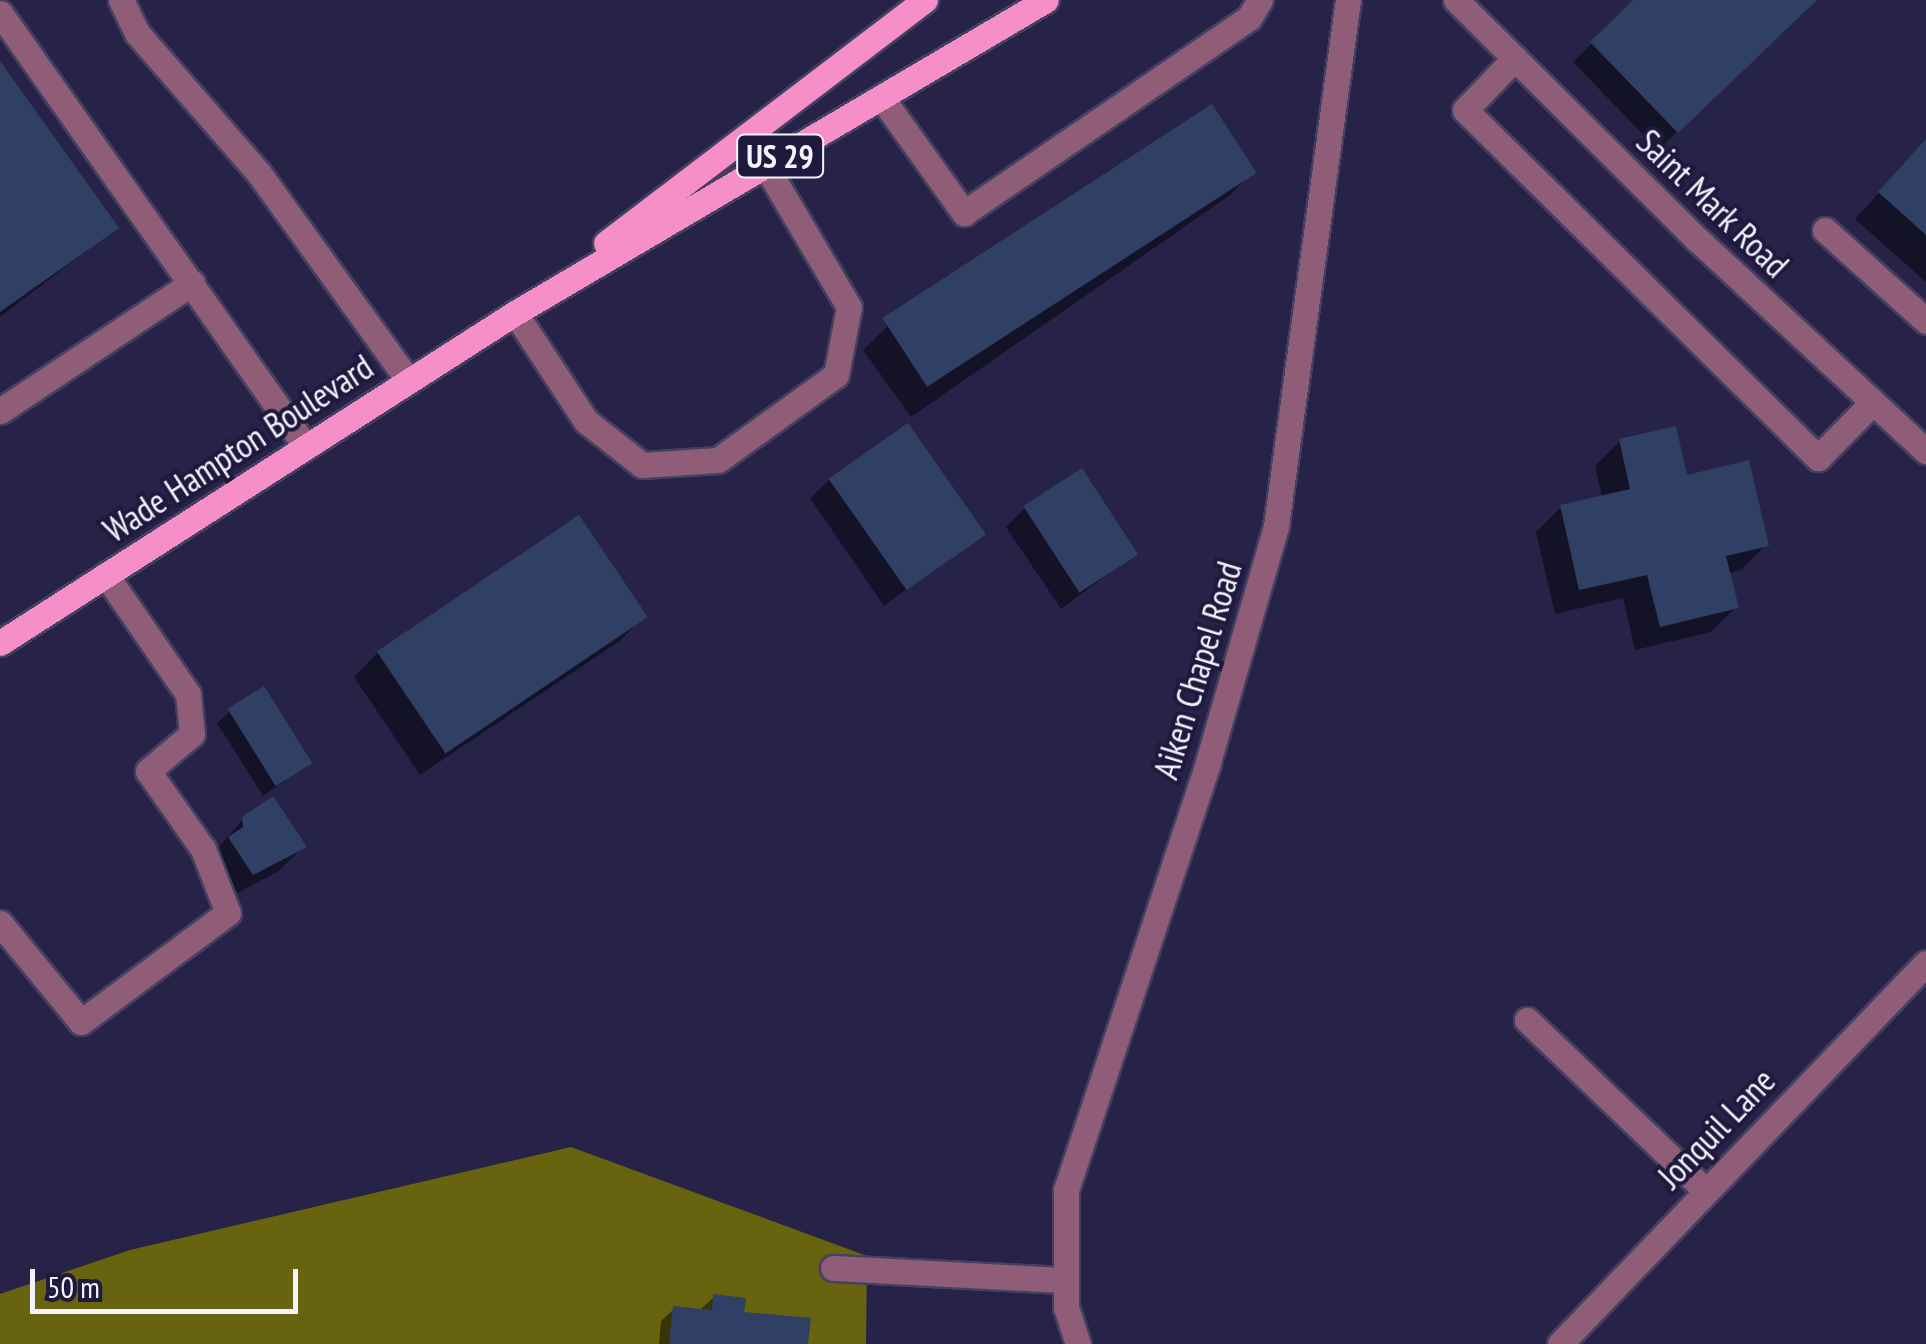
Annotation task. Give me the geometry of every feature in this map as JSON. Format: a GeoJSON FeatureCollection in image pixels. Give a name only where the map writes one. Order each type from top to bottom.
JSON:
{"type":"FeatureCollection","features":[{"type":"Feature","properties":{"kind":"main road","name":"Wade Hampton Boulevard"},"geometry":{"type":"LineString","coordinates":[[515,313],[925,0]]}},
{"type":"Feature","properties":{"kind":"main road","name":"Wade Hampton Boulevard"},"geometry":{"type":"LineString","coordinates":[[0,643],[515,313],[1046,0]]}},
{"type":"Feature","properties":{"kind":"street"},"geometry":{"type":"LineString","coordinates":[[121,0],[136,33],[258,172],[409,381]]}},
{"type":"Feature","properties":{"kind":"street"},"geometry":{"type":"LineString","coordinates":[[882,96],[964,213],[1249,18],[1260,0]]}},
{"type":"Feature","properties":{"kind":"street","name":"Aiken Chapel Road"},"geometry":{"type":"LineString","coordinates":[[1078,1344],[1064,1280],[1066,1190],[1077,1144],[1208,762],[1276,526],[1348,0]]}},
{"type":"Feature","properties":{"kind":"street","name":"Saint Mark Road"},"geometry":{"type":"LineString","coordinates":[[1456,0],[1926,451]]}},
{"type":"Feature","properties":{"kind":"street"},"geometry":{"type":"LineString","coordinates":[[0,13],[306,446]]}},
{"type":"Feature","properties":{"kind":"street"},"geometry":{"type":"LineString","coordinates":[[1515,58],[1465,110],[1818,458],[1873,402]]}},
{"type":"Feature","properties":{"kind":"street"},"geometry":{"type":"LineString","coordinates":[[515,313],[586,420],[642,465],[718,460],[836,375],[849,306],[765,165]]}},
{"type":"Feature","properties":{"kind":"street"},"geometry":{"type":"LineString","coordinates":[[1826,230],[1926,321]]}},
{"type":"Feature","properties":{"kind":"street"},"geometry":{"type":"LineString","coordinates":[[0,410],[192,283]]}},
{"type":"Feature","properties":{"kind":"street"},"geometry":{"type":"LineString","coordinates":[[0,923],[81,1022],[228,913],[202,849],[148,771],[192,734],[188,694],[106,575]]}},
{"type":"Feature","properties":{"kind":"street","name":"Jonquil Lane"},"geometry":{"type":"LineString","coordinates":[[1560,1344],[1926,963]]}},
{"type":"Feature","properties":{"kind":"street"},"geometry":{"type":"LineString","coordinates":[[1528,1020],[1705,1190]]}},
{"type":"Feature","properties":{"kind":"street"},"geometry":{"type":"LineString","coordinates":[[833,1268],[1064,1280]]}},
{"type":"Feature","properties":{"kind":"shaded area"},"geometry":{"type":"Polygon","coordinates":[[[571,1147],[867,1256],[866,1344],[0,1344],[0,1294],[130,1250],[571,1147]]]}},
{"type":"Feature","properties":{"kind":"building"},"geometry":{"type":"Polygon","coordinates":[[[1633,0],[1817,0],[1678,133],[1590,42],[1633,0]]]}},
{"type":"Feature","properties":{"kind":"building"},"geometry":{"type":"Polygon","coordinates":[[[0,61],[119,228],[0,312],[0,61]]]}},
{"type":"Feature","properties":{"kind":"building"},"geometry":{"type":"Polygon","coordinates":[[[1212,104],[1257,173],[927,387],[882,318],[1212,104]]]}},
{"type":"Feature","properties":{"kind":"building"},"geometry":{"type":"Polygon","coordinates":[[[1926,139],[1926,235],[1878,192],[1926,139]]]}},
{"type":"Feature","properties":{"kind":"building"},"geometry":{"type":"Polygon","coordinates":[[[908,423],[986,534],[907,590],[829,479],[908,423]]]}},
{"type":"Feature","properties":{"kind":"building"},"geometry":{"type":"Polygon","coordinates":[[[1676,426],[1687,475],[1749,460],[1769,546],[1726,556],[1739,608],[1660,627],[1647,575],[1579,590],[1560,505],[1630,489],[1619,439],[1676,426]]]}},
{"type":"Feature","properties":{"kind":"building"},"geometry":{"type":"Polygon","coordinates":[[[1082,468],[1138,554],[1079,593],[1023,506],[1082,468]]]}},
{"type":"Feature","properties":{"kind":"building"},"geometry":{"type":"Polygon","coordinates":[[[579,515],[648,617],[445,753],[377,651],[579,515]]]}},
{"type":"Feature","properties":{"kind":"building"},"geometry":{"type":"Polygon","coordinates":[[[264,686],[312,763],[276,786],[228,709],[264,686]]]}},
{"type":"Feature","properties":{"kind":"building"},"geometry":{"type":"Polygon","coordinates":[[[273,796],[307,847],[253,875],[228,837],[243,827],[242,817],[273,796]]]}},
{"type":"Feature","properties":{"kind":"building"},"geometry":{"type":"Polygon","coordinates":[[[713,1294],[746,1298],[744,1312],[811,1318],[808,1344],[669,1344],[673,1306],[712,1310],[713,1294]]]}}]}
